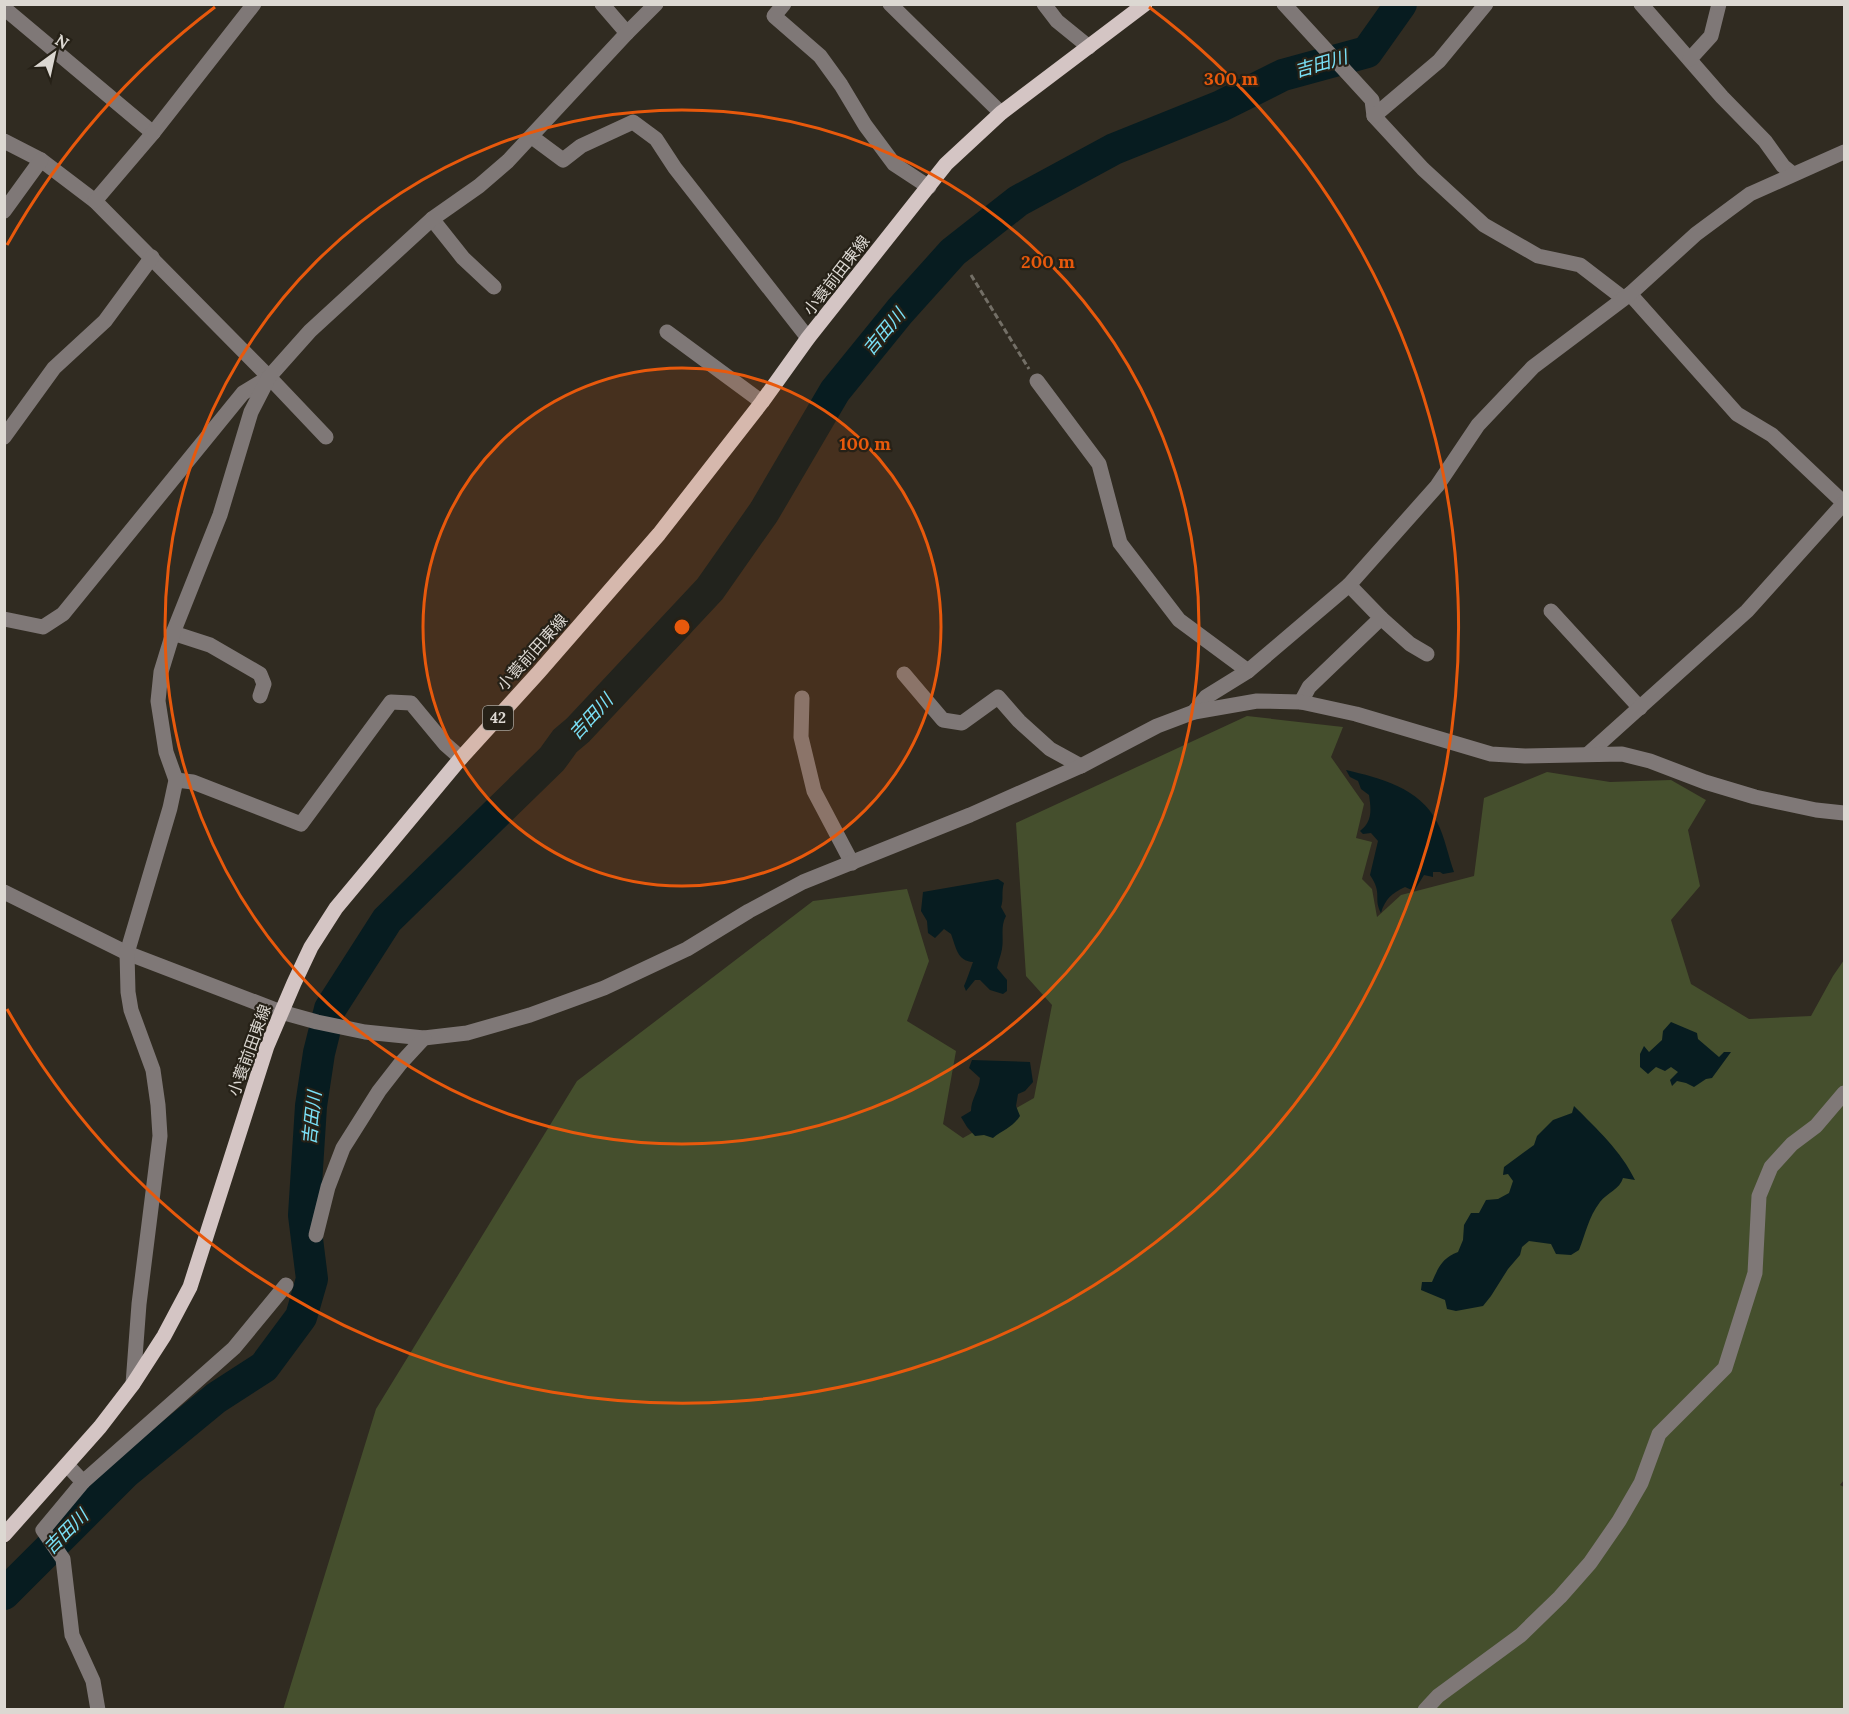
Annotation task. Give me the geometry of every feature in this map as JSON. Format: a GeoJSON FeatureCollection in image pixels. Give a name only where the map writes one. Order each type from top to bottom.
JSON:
{"type":"FeatureCollection","features":[{"type":"Feature","properties":{"kind":"main road","name":"小蓑前田東線"},"geometry":{"type":"LineString","coordinates":[[4,1535],[100,1427],[133,1384],[164,1336],[190,1287],[267,1046],[311,947],[336,908],[461,758],[659,534],[762,402],[808,338],[946,164],[1001,114],[1145,4]]}},
{"type":"Feature","properties":{"kind":"street"},"geometry":{"type":"LineString","coordinates":[[95,201],[153,133],[254,4]]}},
{"type":"Feature","properties":{"kind":"street"},"geometry":{"type":"LineString","coordinates":[[602,4],[627,33]]}},
{"type":"Feature","properties":{"kind":"street"},"geometry":{"type":"LineString","coordinates":[[4,619],[43,627],[63,614],[243,393],[278,369],[310,331],[432,219],[479,186],[508,161],[656,4]]}},
{"type":"Feature","properties":{"kind":"street"},"geometry":{"type":"LineString","coordinates":[[784,4],[774,16],[820,56],[865,125],[894,164],[929,187]]}},
{"type":"Feature","properties":{"kind":"street"},"geometry":{"type":"LineString","coordinates":[[890,4],[1001,114]]}},
{"type":"Feature","properties":{"kind":"street"},"geometry":{"type":"LineString","coordinates":[[1044,4],[1057,21],[1089,47]]}},
{"type":"Feature","properties":{"kind":"street"},"geometry":{"type":"LineString","coordinates":[[1284,4],[1372,100],[1374,116],[1423,169],[1484,225],[1538,256],[1580,265],[1626,296],[1737,414],[1772,435],[1844,503],[1747,611],[1588,754]]}},
{"type":"Feature","properties":{"kind":"street"},"geometry":{"type":"LineString","coordinates":[[1374,116],[1439,61],[1486,4]]}},
{"type":"Feature","properties":{"kind":"street"},"geometry":{"type":"LineString","coordinates":[[1641,4],[1722,97],[1765,141],[1783,166],[1793,174]]}},
{"type":"Feature","properties":{"kind":"street"},"geometry":{"type":"LineString","coordinates":[[1690,59],[1711,36],[1719,4]]}},
{"type":"Feature","properties":{"kind":"street"},"geometry":{"type":"LineString","coordinates":[[4,8],[153,133]]}},
{"type":"Feature","properties":{"kind":"street"},"geometry":{"type":"LineString","coordinates":[[532,137],[563,160],[581,146],[633,122],[656,139],[675,168],[808,338]]}},
{"type":"Feature","properties":{"kind":"street"},"geometry":{"type":"LineString","coordinates":[[4,141],[41,160],[95,201],[326,438]]}},
{"type":"Feature","properties":{"kind":"street"},"geometry":{"type":"LineString","coordinates":[[1194,712],[1206,697],[1248,671],[1349,585],[1437,486],[1478,425],[1533,367],[1626,296],[1696,234],[1750,194],[1845,152]]}},
{"type":"Feature","properties":{"kind":"street"},"geometry":{"type":"LineString","coordinates":[[4,211],[41,160]]}},
{"type":"Feature","properties":{"kind":"street"},"geometry":{"type":"LineString","coordinates":[[432,219],[464,258],[494,288]]}},
{"type":"Feature","properties":{"kind":"street"},"geometry":{"type":"LineString","coordinates":[[4,437],[54,368],[105,321],[152,257]]}},
{"type":"Feature","properties":{"kind":"street"},"geometry":{"type":"LineString","coordinates":[[667,332],[762,402]]}},
{"type":"Feature","properties":{"kind":"street"},"geometry":{"type":"LineString","coordinates":[[133,1384],[139,1304],[160,1136],[153,1070],[131,1010],[127,953],[170,808],[176,780],[166,752],[158,701],[161,672],[173,633],[220,515],[251,412],[269,377]]}},
{"type":"Feature","properties":{"kind":"street"},"geometry":{"type":"LineString","coordinates":[[1037,381],[1099,464],[1120,543],[1179,620],[1248,671]]}},
{"type":"Feature","properties":{"kind":"street"},"geometry":{"type":"LineString","coordinates":[[1349,585],[1410,644],[1427,654]]}},
{"type":"Feature","properties":{"kind":"street"},"geometry":{"type":"LineString","coordinates":[[1551,611],[1640,708]]}},
{"type":"Feature","properties":{"kind":"street"},"geometry":{"type":"LineString","coordinates":[[1301,702],[1309,687],[1381,618]]}},
{"type":"Feature","properties":{"kind":"street"},"geometry":{"type":"LineString","coordinates":[[173,633],[210,645],[260,674],[264,684],[260,696]]}},
{"type":"Feature","properties":{"kind":"street"},"geometry":{"type":"LineString","coordinates":[[904,674],[943,720],[962,723],[998,697],[1019,721],[1050,749],[1081,766]]}},
{"type":"Feature","properties":{"kind":"street"},"geometry":{"type":"LineString","coordinates":[[802,698],[801,737],[814,791],[852,863]]}},
{"type":"Feature","properties":{"kind":"street"},"geometry":{"type":"LineString","coordinates":[[4,892],[127,953],[281,1012],[365,1032],[424,1038],[478,1030],[530,1015],[604,988],[687,949],[749,911],[803,882],[970,815],[1081,766],[1157,726],[1194,712],[1257,701],[1301,702],[1356,714],[1491,754],[1525,756],[1622,754],[1650,761],[1705,782],[1755,797],[1816,810],[1845,813]]}},
{"type":"Feature","properties":{"kind":"street"},"geometry":{"type":"LineString","coordinates":[[176,780],[194,782],[301,824],[390,702],[411,703],[445,744],[461,758]]}},
{"type":"Feature","properties":{"kind":"street"},"geometry":{"type":"LineString","coordinates":[[316,1235],[328,1186],[343,1148],[379,1090],[424,1038]]}},
{"type":"Feature","properties":{"kind":"street"},"geometry":{"type":"LineString","coordinates":[[1425,1710],[1438,1696],[1521,1635],[1560,1598],[1590,1563],[1641,1483],[1659,1434],[1725,1368],[1755,1273],[1759,1196],[1771,1167],[1792,1144],[1816,1126],[1845,1093]]}},
{"type":"Feature","properties":{"kind":"street"},"geometry":{"type":"LineString","coordinates":[[98,1710],[93,1681],[72,1635],[63,1559],[43,1530],[83,1482],[234,1348],[286,1285]]}},
{"type":"Feature","properties":{"kind":"street"},"geometry":{"type":"LineString","coordinates":[[67,1465],[83,1482]]}},
{"type":"Feature","properties":{"kind":"path"},"geometry":{"type":"LineString","coordinates":[[971,275],[1037,381]]}},
{"type":"Feature","properties":{"kind":"green space"},"geometry":{"type":"Polygon","coordinates":[[[1247,716],[1343,727],[1331,757],[1364,804],[1356,838],[1372,842],[1362,879],[1372,889],[1377,917],[1401,895],[1474,876],[1484,798],[1547,772],[1610,782],[1671,780],[1706,800],[1688,830],[1700,886],[1671,920],[1691,984],[1749,1019],[1811,1016],[1844,960],[1844,1480],[1840,1485],[1844,1487],[1844,1709],[283,1710],[376,1409],[577,1081],[813,901],[907,889],[929,961],[907,1021],[956,1051],[943,1124],[963,1138],[1034,1098],[1052,1005],[1026,976],[1016,823],[1247,716]]]}},
{"type":"Feature","properties":{"kind":"water"},"geometry":{"type":"Polygon","coordinates":[[[1346,770],[1398,786],[1430,810],[1440,828],[1454,872],[1443,874],[1433,872],[1433,877],[1424,875],[1414,891],[1405,887],[1393,894],[1387,900],[1381,913],[1376,887],[1370,875],[1378,841],[1371,833],[1363,834],[1360,831],[1369,819],[1369,795],[1361,789],[1358,781],[1350,777],[1346,770]]]}},
{"type":"Feature","properties":{"kind":"water"},"geometry":{"type":"Polygon","coordinates":[[[998,879],[1004,883],[1001,907],[1006,916],[997,968],[1007,980],[1007,991],[1003,994],[990,990],[980,980],[975,980],[966,991],[964,986],[973,962],[960,956],[951,934],[944,929],[935,938],[928,933],[927,921],[921,911],[923,892],[998,879]]]}},
{"type":"Feature","properties":{"kind":"water"},"geometry":{"type":"Polygon","coordinates":[[[1671,1022],[1697,1033],[1698,1039],[1719,1057],[1724,1052],[1731,1052],[1712,1078],[1694,1087],[1677,1081],[1672,1086],[1670,1080],[1678,1072],[1671,1067],[1665,1071],[1656,1067],[1648,1074],[1640,1067],[1640,1054],[1644,1046],[1649,1052],[1662,1040],[1663,1031],[1671,1022]]]}},
{"type":"Feature","properties":{"kind":"water"},"geometry":{"type":"Polygon","coordinates":[[[972,1060],[1030,1062],[1033,1082],[1025,1091],[1018,1094],[1016,1106],[1020,1116],[1011,1126],[993,1138],[984,1135],[975,1136],[961,1117],[971,1111],[980,1078],[969,1068],[972,1060]]]}},
{"type":"Feature","properties":{"kind":"water"},"geometry":{"type":"Polygon","coordinates":[[[1574,1106],[1616,1150],[1635,1180],[1623,1178],[1619,1185],[1600,1202],[1590,1220],[1579,1250],[1571,1255],[1556,1254],[1551,1244],[1529,1241],[1522,1247],[1520,1255],[1483,1306],[1456,1311],[1447,1309],[1445,1300],[1421,1290],[1422,1282],[1432,1282],[1444,1260],[1458,1252],[1463,1240],[1464,1225],[1471,1213],[1479,1213],[1486,1200],[1498,1199],[1509,1193],[1513,1181],[1508,1174],[1503,1175],[1504,1167],[1534,1145],[1537,1136],[1553,1120],[1572,1113],[1574,1106]]]}},
{"type":"Feature","properties":{"kind":"waterway","name":"吉田川"},"geometry":{"type":"LineString","coordinates":[[4,1594],[125,1473],[216,1398],[264,1367],[301,1317],[312,1279],[304,1215],[311,1106],[319,1053],[330,1009],[387,920],[552,759],[565,741],[578,730],[710,589],[764,512],[835,391],[900,311],[953,252],[1018,201],[1114,149],[1221,106],[1283,75],[1367,52],[1401,4]]}}]}
